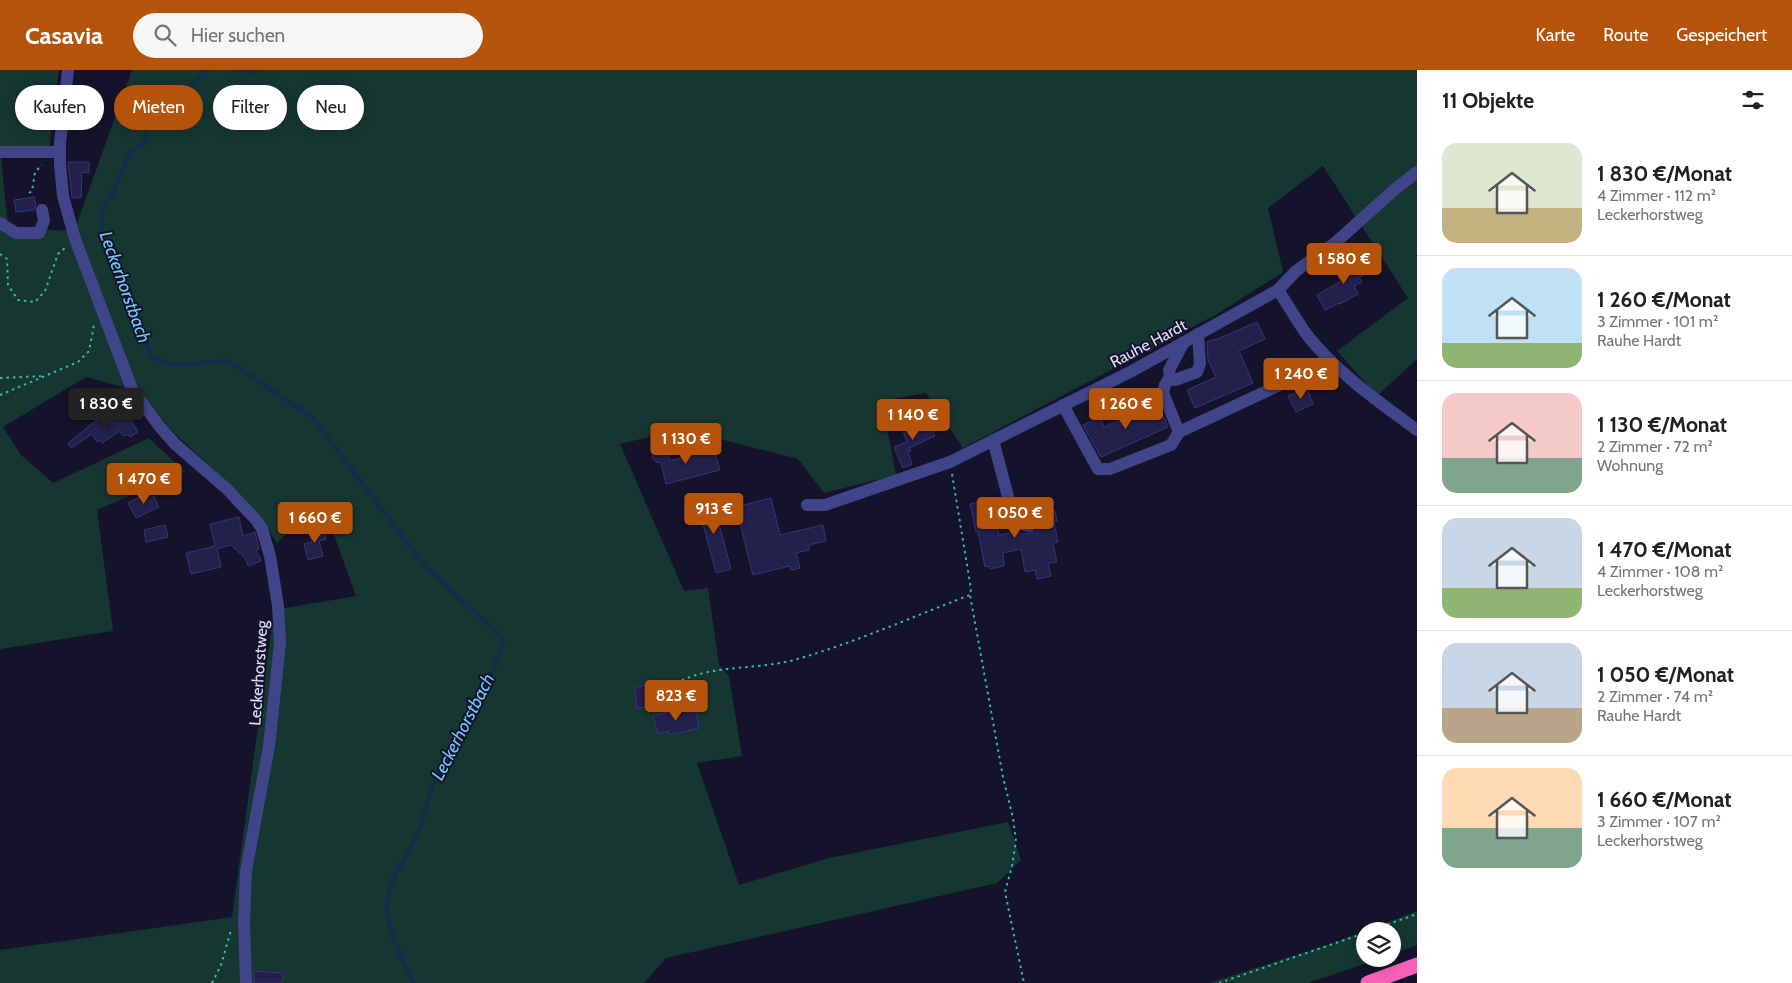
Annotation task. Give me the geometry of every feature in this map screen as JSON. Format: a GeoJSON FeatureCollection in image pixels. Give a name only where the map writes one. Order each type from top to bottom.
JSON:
{"type":"FeatureCollection","features":[{"type":"Feature","properties":{"kind":"highway"},"geometry":{"type":"LineString","coordinates":[[1368,983],[1417,965]]}},
{"type":"Feature","properties":{"kind":"street","name":"Leckerhorstweg"},"geometry":{"type":"LineString","coordinates":[[68,70],[60,154],[63,196],[75,239],[132,389],[144,407],[175,444],[243,505],[262,529],[270,556],[278,606],[280,643],[269,746],[246,872],[244,922],[246,983]]}},
{"type":"Feature","properties":{"kind":"street"},"geometry":{"type":"LineString","coordinates":[[0,152],[60,154]]}},
{"type":"Feature","properties":{"kind":"street","name":"Rauhe Hardt"},"geometry":{"type":"LineString","coordinates":[[807,505],[825,505],[950,462],[1132,371],[1278,290],[1296,271],[1335,243],[1417,172]]}},
{"type":"Feature","properties":{"kind":"street"},"geometry":{"type":"LineString","coordinates":[[0,223],[16,233],[39,233],[44,221],[42,210]]}},
{"type":"Feature","properties":{"kind":"street"},"geometry":{"type":"LineString","coordinates":[[1278,290],[1307,335],[1331,361],[1417,430]]}},
{"type":"Feature","properties":{"kind":"street"},"geometry":{"type":"LineString","coordinates":[[1170,377],[1175,380],[1197,372],[1200,364],[1198,334]]}},
{"type":"Feature","properties":{"kind":"street"},"geometry":{"type":"LineString","coordinates":[[1179,432],[1163,393],[1170,377],[1170,370],[1184,342]]}},
{"type":"Feature","properties":{"kind":"street"},"geometry":{"type":"LineString","coordinates":[[1063,405],[1098,469],[1110,469],[1170,445],[1179,432],[1331,361]]}},
{"type":"Feature","properties":{"kind":"street"},"geometry":{"type":"LineString","coordinates":[[993,440],[1015,523],[1030,526]]}},
{"type":"Feature","properties":{"kind":"path"},"geometry":{"type":"LineString","coordinates":[[28,194],[32,191],[34,184],[34,172],[40,166],[60,154]]}},
{"type":"Feature","properties":{"kind":"path"},"geometry":{"type":"LineString","coordinates":[[0,254],[7,258],[8,285],[18,300],[35,302],[45,291],[58,254],[75,239]]}},
{"type":"Feature","properties":{"kind":"path"},"geometry":{"type":"LineString","coordinates":[[0,395],[78,362],[89,351],[98,301]]}},
{"type":"Feature","properties":{"kind":"path"},"geometry":{"type":"LineString","coordinates":[[0,378],[47,376]]}},
{"type":"Feature","properties":{"kind":"path"},"geometry":{"type":"LineString","coordinates":[[950,462],[971,589],[970,595],[1002,777],[1013,818],[1016,841],[1005,892],[1024,983]]}},
{"type":"Feature","properties":{"kind":"path"},"geometry":{"type":"LineString","coordinates":[[666,698],[668,688],[676,682],[690,677],[718,669],[762,666],[793,660],[839,645],[970,595]]}},
{"type":"Feature","properties":{"kind":"path"},"geometry":{"type":"LineString","coordinates":[[1394,922],[1417,914]]}},
{"type":"Feature","properties":{"kind":"path"},"geometry":{"type":"LineString","coordinates":[[212,983],[221,965],[232,928],[244,922]]}},
{"type":"Feature","properties":{"kind":"path"},"geometry":{"type":"LineString","coordinates":[[1219,983],[1356,935]]}},
{"type":"Feature","properties":{"kind":"green space"},"geometry":{"type":"Polygon","coordinates":[[[0,70],[59,70],[57,85],[15,85],[15,130],[51,130],[48,157],[1,157],[8,227],[69,231],[126,388],[86,377],[3,427],[21,455],[53,483],[149,438],[185,472],[97,510],[113,631],[0,649],[0,70]]]}},
{"type":"Feature","properties":{"kind":"green space"},"geometry":{"type":"Polygon","coordinates":[[[132,70],[1417,70],[1417,359],[1377,396],[1337,351],[1408,298],[1323,166],[1268,208],[1283,272],[1219,313],[963,448],[926,393],[882,401],[896,475],[824,493],[798,459],[681,429],[620,444],[684,591],[708,588],[719,665],[729,676],[742,756],[697,763],[739,885],[829,858],[1008,822],[1021,860],[997,883],[666,958],[644,983],[0,983],[0,950],[232,917],[274,610],[356,596],[326,513],[293,528],[277,543],[261,519],[240,494],[170,429],[136,384],[76,226],[114,120],[114,130],[203,130],[203,85],[127,85],[132,70]]]}},
{"type":"Feature","properties":{"kind":"green space"},"geometry":{"type":"Polygon","coordinates":[[[1417,911],[1417,946],[1401,951],[1401,922],[1388,922],[1417,911]]]}},
{"type":"Feature","properties":{"kind":"green space"},"geometry":{"type":"Polygon","coordinates":[[[1356,934],[1356,967],[1308,983],[1209,983],[1356,934]]]}},
{"type":"Feature","properties":{"kind":"building"},"geometry":{"type":"Polygon","coordinates":[[[68,162],[89,162],[89,173],[82,172],[81,198],[72,198],[68,162]]]}},
{"type":"Feature","properties":{"kind":"building"},"geometry":{"type":"Polygon","coordinates":[[[34,197],[36,205],[34,210],[16,212],[14,200],[34,197]]]}},
{"type":"Feature","properties":{"kind":"building"},"geometry":{"type":"Polygon","coordinates":[[[1356,255],[1366,274],[1359,277],[1362,282],[1354,286],[1358,294],[1325,310],[1317,295],[1341,281],[1338,276],[1348,271],[1342,263],[1356,255]]]}},
{"type":"Feature","properties":{"kind":"building"},"geometry":{"type":"Polygon","coordinates":[[[1257,322],[1265,339],[1239,351],[1253,383],[1195,408],[1187,390],[1216,377],[1208,360],[1207,342],[1257,322]]]}},
{"type":"Feature","properties":{"kind":"building"},"geometry":{"type":"Polygon","coordinates":[[[1307,388],[1313,404],[1296,412],[1288,396],[1307,388]]]}},
{"type":"Feature","properties":{"kind":"building"},"geometry":{"type":"Polygon","coordinates":[[[1158,403],[1168,427],[1101,457],[1083,425],[1100,417],[1104,427],[1158,403]]]}},
{"type":"Feature","properties":{"kind":"building"},"geometry":{"type":"Polygon","coordinates":[[[128,415],[138,432],[130,437],[128,434],[122,435],[120,431],[102,443],[101,440],[97,442],[92,434],[71,448],[68,443],[99,418],[104,426],[118,417],[120,420],[128,415]]]}},
{"type":"Feature","properties":{"kind":"building"},"geometry":{"type":"Polygon","coordinates":[[[929,421],[935,436],[909,448],[911,451],[908,452],[912,464],[903,468],[894,447],[907,442],[903,431],[929,421]]]}},
{"type":"Feature","properties":{"kind":"building"},"geometry":{"type":"Polygon","coordinates":[[[657,446],[666,449],[670,461],[714,449],[720,470],[666,484],[661,463],[656,462],[652,457],[652,451],[657,446]]]}},
{"type":"Feature","properties":{"kind":"building"},"geometry":{"type":"Polygon","coordinates":[[[151,491],[159,507],[136,518],[128,503],[151,491]]]}},
{"type":"Feature","properties":{"kind":"building"},"geometry":{"type":"Polygon","coordinates":[[[712,497],[731,569],[716,573],[697,501],[712,497]]]}},
{"type":"Feature","properties":{"kind":"building"},"geometry":{"type":"Polygon","coordinates":[[[771,498],[780,535],[823,525],[826,541],[809,545],[809,550],[796,553],[800,568],[791,570],[790,566],[753,575],[736,507],[771,498]]]}},
{"type":"Feature","properties":{"kind":"building"},"geometry":{"type":"Polygon","coordinates":[[[1000,498],[1004,512],[995,514],[999,535],[1018,532],[1021,534],[1033,533],[1038,530],[1035,515],[1055,511],[1057,521],[1054,522],[1058,542],[1053,543],[1057,562],[1048,563],[1051,576],[1037,579],[1035,570],[1025,572],[1021,549],[1003,553],[1003,566],[990,569],[988,566],[985,567],[978,531],[976,532],[970,504],[1000,498]]]}},
{"type":"Feature","properties":{"kind":"building"},"geometry":{"type":"Polygon","coordinates":[[[239,517],[243,536],[255,532],[259,549],[256,550],[261,561],[248,566],[245,558],[231,545],[217,549],[221,567],[191,574],[186,553],[215,546],[210,524],[239,517]]]}},
{"type":"Feature","properties":{"kind":"building"},"geometry":{"type":"Polygon","coordinates":[[[165,525],[168,537],[146,542],[144,530],[165,525]]]}},
{"type":"Feature","properties":{"kind":"building"},"geometry":{"type":"Polygon","coordinates":[[[324,528],[326,539],[319,541],[323,556],[308,560],[304,544],[312,542],[309,532],[324,528]]]}},
{"type":"Feature","properties":{"kind":"building"},"geometry":{"type":"Polygon","coordinates":[[[645,685],[647,707],[637,708],[634,687],[645,685]]]}},
{"type":"Feature","properties":{"kind":"building"},"geometry":{"type":"Polygon","coordinates":[[[686,708],[688,714],[696,712],[699,728],[678,733],[669,734],[669,731],[658,734],[653,716],[686,708]]]}},
{"type":"Feature","properties":{"kind":"building"},"geometry":{"type":"Polygon","coordinates":[[[254,971],[283,973],[282,983],[254,983],[254,971]]]}},
{"type":"Feature","properties":{"kind":"waterway","name":"Leckerhorstbach"},"geometry":{"type":"LineString","coordinates":[[209,70],[165,106],[148,126],[144,144],[130,153],[101,214],[103,238],[151,357],[170,365],[229,361],[313,418],[425,567],[503,640],[498,658],[483,693],[436,777],[420,828],[392,881],[389,891],[387,901],[388,921],[397,948],[414,983]]}},
{"type":"Feature","properties":{"kind":"waterway","name":"Leckerhorstbach"},"geometry":{"type":"LineString","coordinates":[[237,70],[251,73],[257,70]]}}]}
